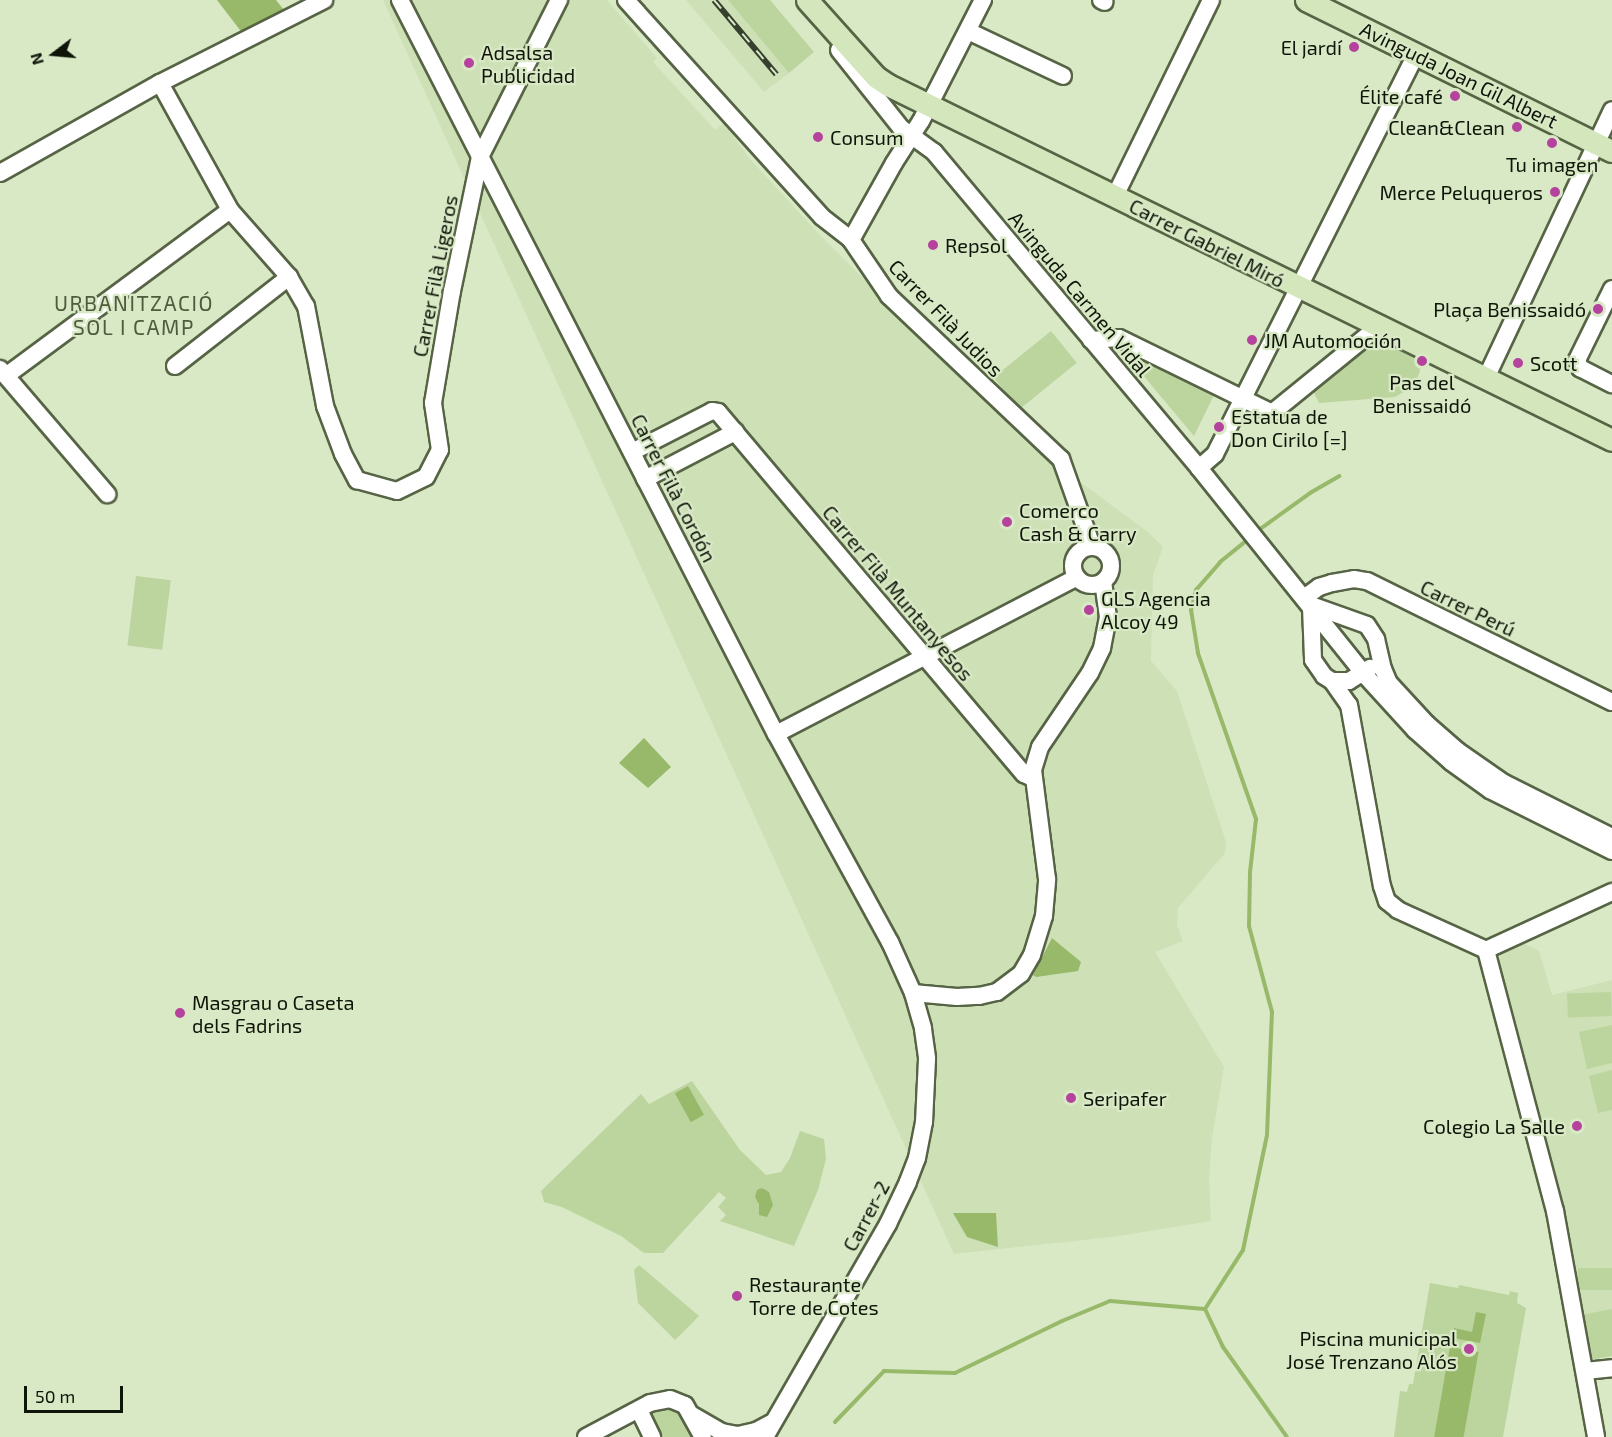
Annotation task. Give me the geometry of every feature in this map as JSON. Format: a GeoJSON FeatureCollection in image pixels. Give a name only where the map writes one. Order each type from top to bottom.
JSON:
{"type":"FeatureCollection","features":[{"type":"Feature","properties":{"kind":"main road","name":"Carrer Gabriel Miró"},"geometry":{"type":"LineString","coordinates":[[807,0],[876,77],[929,107],[1486,378]]}},
{"type":"Feature","properties":{"kind":"main road","name":"Avinguda Joan Gil Albert"},"geometry":{"type":"LineString","coordinates":[[1306,0],[1604,147]]}},
{"type":"Feature","properties":{"kind":"main road"},"geometry":{"type":"LineString","coordinates":[[1486,378],[1612,440]]}},
{"type":"Feature","properties":{"kind":"street"},"geometry":{"type":"LineString","coordinates":[[0,173],[160,83],[324,0]]}},
{"type":"Feature","properties":{"kind":"street","name":"Carrer Filà Cordón"},"geometry":{"type":"LineString","coordinates":[[400,0],[776,734],[890,942],[913,993]]}},
{"type":"Feature","properties":{"kind":"street","name":"Carrer Filà Ligeros"},"geometry":{"type":"LineString","coordinates":[[289,277],[306,306],[325,406],[343,454],[357,480],[397,491],[426,477],[440,450],[433,403],[452,291],[480,157],[559,0]]}},
{"type":"Feature","properties":{"kind":"street","name":"Carrer Filà Judios"},"geometry":{"type":"LineString","coordinates":[[626,0],[822,218],[851,240],[889,296],[1061,459],[1092,546]]}},
{"type":"Feature","properties":{"kind":"street","name":"Avinguda Carmen Vidal"},"geometry":{"type":"LineString","coordinates":[[801,0],[805,10],[911,138],[934,152],[1199,468],[1364,674],[1427,742],[1475,780],[1514,803],[1612,851]]}},
{"type":"Feature","properties":{"kind":"street"},"geometry":{"type":"LineString","coordinates":[[851,240],[894,163],[929,107],[983,0]]}},
{"type":"Feature","properties":{"kind":"street"},"geometry":{"type":"LineString","coordinates":[[1115,196],[1211,0]]}},
{"type":"Feature","properties":{"kind":"street"},"geometry":{"type":"LineString","coordinates":[[968,31],[1063,75]]}},
{"type":"Feature","properties":{"kind":"street"},"geometry":{"type":"LineString","coordinates":[[1199,468],[1215,454],[1416,54]]}},
{"type":"Feature","properties":{"kind":"street"},"geometry":{"type":"LineString","coordinates":[[160,83],[230,210],[289,277],[175,366]]}},
{"type":"Feature","properties":{"kind":"street"},"geometry":{"type":"LineString","coordinates":[[1486,378],[1604,147],[1612,110]]}},
{"type":"Feature","properties":{"kind":"street"},"geometry":{"type":"LineString","coordinates":[[107,494],[4,372],[230,210]]}},
{"type":"Feature","properties":{"kind":"street"},"geometry":{"type":"LineString","coordinates":[[1612,289],[1577,360],[1580,368],[1612,384]]}},
{"type":"Feature","properties":{"kind":"street"},"geometry":{"type":"LineString","coordinates":[[1594,328],[1612,323]]}},
{"type":"Feature","properties":{"kind":"street"},"geometry":{"type":"LineString","coordinates":[[1091,340],[1119,338],[1272,412],[1378,327]]}},
{"type":"Feature","properties":{"kind":"street","name":"Carrer Filà Muntanyesos"},"geometry":{"type":"LineString","coordinates":[[632,452],[712,411],[720,414],[1024,774],[1033,778]]}},
{"type":"Feature","properties":{"kind":"street"},"geometry":{"type":"LineString","coordinates":[[645,478],[735,432]]}},
{"type":"Feature","properties":{"kind":"street"},"geometry":{"type":"LineString","coordinates":[[913,993],[957,997],[989,994],[1011,983],[1028,963],[1042,924],[1047,891],[1044,845],[1033,778],[1040,747],[1090,673],[1102,648],[1108,617],[1103,582],[1111,568],[1110,557],[1102,549],[1092,546],[1085,548],[1076,556],[1073,567],[1077,577],[1092,585],[1103,582]]}},
{"type":"Feature","properties":{"kind":"street"},"geometry":{"type":"LineString","coordinates":[[776,734],[923,655],[1077,577]]}},
{"type":"Feature","properties":{"kind":"street","name":"Carrer Perú"},"geometry":{"type":"LineString","coordinates":[[1307,602],[1319,587],[1354,579],[1367,581],[1612,702]]}},
{"type":"Feature","properties":{"kind":"street"},"geometry":{"type":"LineString","coordinates":[[1307,602],[1367,625],[1376,639],[1389,682],[1446,742],[1504,783],[1612,837]]}},
{"type":"Feature","properties":{"kind":"street"},"geometry":{"type":"LineString","coordinates":[[1307,602],[1314,644],[1313,660],[1317,669],[1346,687],[1359,689],[1376,687]]}},
{"type":"Feature","properties":{"kind":"street"},"geometry":{"type":"LineString","coordinates":[[1314,644],[1326,628],[1351,619]]}},
{"type":"Feature","properties":{"kind":"street"},"geometry":{"type":"LineString","coordinates":[[1336,681],[1349,681],[1364,674],[1373,663],[1377,648]]}},
{"type":"Feature","properties":{"kind":"street"},"geometry":{"type":"LineString","coordinates":[[1336,681],[1349,705],[1382,886],[1388,901],[1398,910],[1486,950],[1612,892]]}},
{"type":"Feature","properties":{"kind":"street"},"geometry":{"type":"LineString","coordinates":[[1486,950],[1555,1210],[1596,1437]]}},
{"type":"Feature","properties":{"kind":"street","name":"Carrer-2"},"geometry":{"type":"LineString","coordinates":[[768,1430],[888,1224],[917,1158],[925,1112],[927,1059],[913,993]]}},
{"type":"Feature","properties":{"kind":"street"},"geometry":{"type":"LineString","coordinates":[[1585,1371],[1612,1368]]}},
{"type":"Feature","properties":{"kind":"street"},"geometry":{"type":"LineString","coordinates":[[586,1437],[665,1399],[688,1410],[722,1432],[738,1435],[768,1430]]}},
{"type":"Feature","properties":{"kind":"street"},"geometry":{"type":"LineString","coordinates":[[639,1410],[652,1437]]}},
{"type":"Feature","properties":{"kind":"street"},"geometry":{"type":"LineString","coordinates":[[688,1410],[704,1437]]}},
{"type":"Feature","properties":{"kind":"shaded area"},"geometry":{"type":"Polygon","coordinates":[[[217,0],[276,0],[284,10],[243,34],[217,0]]]}},
{"type":"Feature","properties":{"kind":"shaded area"},"geometry":{"type":"Polygon","coordinates":[[[383,0],[607,0],[657,58],[653,62],[715,130],[724,123],[749,158],[818,233],[1027,443],[1148,532],[1163,547],[1153,575],[1151,661],[1177,691],[1226,842],[1225,853],[1178,908],[1177,925],[1183,941],[1155,952],[1224,1067],[1212,1138],[1209,1178],[1211,1221],[1112,1237],[954,1254],[383,0]]]}},
{"type":"Feature","properties":{"kind":"shaded area"},"geometry":{"type":"Polygon","coordinates":[[[686,0],[728,0],[789,73],[764,92],[686,0]]]}},
{"type":"Feature","properties":{"kind":"shaded area"},"geometry":{"type":"Polygon","coordinates":[[[728,0],[770,0],[814,52],[789,73],[728,0]]]}},
{"type":"Feature","properties":{"kind":"shaded area"},"geometry":{"type":"Polygon","coordinates":[[[1051,331],[1077,363],[1019,409],[993,378],[1051,331]]]}},
{"type":"Feature","properties":{"kind":"shaded area"},"geometry":{"type":"Polygon","coordinates":[[[1378,339],[1423,362],[1415,385],[1395,397],[1319,403],[1313,391],[1378,339]]]}},
{"type":"Feature","properties":{"kind":"shaded area"},"geometry":{"type":"Polygon","coordinates":[[[1138,357],[1215,393],[1194,436],[1132,362],[1138,357]]]}},
{"type":"Feature","properties":{"kind":"shaded area"},"geometry":{"type":"Polygon","coordinates":[[[136,576],[171,580],[162,650],[127,645],[136,576]]]}},
{"type":"Feature","properties":{"kind":"shaded area"},"geometry":{"type":"Polygon","coordinates":[[[644,738],[671,767],[648,788],[619,763],[644,738]]]}},
{"type":"Feature","properties":{"kind":"shaded area"},"geometry":{"type":"Polygon","coordinates":[[[1052,938],[1081,962],[1078,971],[1036,977],[1033,975],[1052,938]]]}},
{"type":"Feature","properties":{"kind":"shaded area","name":"Colegio La Salle"},"geometry":{"type":"Polygon","coordinates":[[[1523,943],[1539,951],[1552,995],[1612,980],[1612,1356],[1589,1360],[1558,1186],[1499,960],[1502,952],[1523,943]]]}},
{"type":"Feature","properties":{"kind":"shaded area"},"geometry":{"type":"Polygon","coordinates":[[[1611,992],[1612,1016],[1568,1018],[1567,994],[1611,992]]]}},
{"type":"Feature","properties":{"kind":"shaded area"},"geometry":{"type":"Polygon","coordinates":[[[1612,1025],[1612,1063],[1587,1069],[1579,1032],[1612,1025]]]}},
{"type":"Feature","properties":{"kind":"shaded area"},"geometry":{"type":"Polygon","coordinates":[[[1612,1070],[1612,1110],[1598,1113],[1589,1076],[1612,1070]]]}},
{"type":"Feature","properties":{"kind":"shaded area"},"geometry":{"type":"Polygon","coordinates":[[[692,1081],[740,1150],[766,1175],[781,1172],[790,1158],[800,1131],[824,1139],[826,1159],[818,1190],[794,1246],[720,1221],[726,1215],[718,1207],[726,1198],[719,1192],[663,1253],[644,1253],[621,1236],[562,1207],[544,1202],[541,1191],[641,1094],[649,1104],[692,1081]]]}},
{"type":"Feature","properties":{"kind":"shaded area"},"geometry":{"type":"Polygon","coordinates":[[[688,1086],[704,1115],[691,1122],[675,1093],[688,1086]]]}},
{"type":"Feature","properties":{"kind":"shaded area"},"geometry":{"type":"Polygon","coordinates":[[[762,1188],[769,1192],[773,1205],[767,1217],[759,1215],[759,1204],[755,1197],[757,1190],[762,1188]]]}},
{"type":"Feature","properties":{"kind":"shaded area"},"geometry":{"type":"Polygon","coordinates":[[[953,1213],[996,1213],[998,1247],[967,1237],[953,1213]]]}},
{"type":"Feature","properties":{"kind":"shaded area"},"geometry":{"type":"Polygon","coordinates":[[[639,1265],[699,1316],[675,1340],[638,1303],[634,1270],[639,1265]]]}},
{"type":"Feature","properties":{"kind":"shaded area"},"geometry":{"type":"Polygon","coordinates":[[[1578,1268],[1612,1268],[1612,1290],[1578,1290],[1578,1268]]]}},
{"type":"Feature","properties":{"kind":"shaded area","name":"Piscina municipal José Trenzano Alós"},"geometry":{"type":"Polygon","coordinates":[[[1430,1283],[1458,1288],[1459,1285],[1509,1295],[1510,1291],[1518,1293],[1517,1303],[1526,1308],[1503,1437],[1394,1437],[1400,1391],[1407,1392],[1409,1384],[1413,1384],[1430,1283]]]}},
{"type":"Feature","properties":{"kind":"shaded area"},"geometry":{"type":"Polygon","coordinates":[[[1612,1309],[1612,1356],[1589,1360],[1581,1315],[1612,1309]]]}},
{"type":"Feature","properties":{"kind":"shaded area"},"geometry":{"type":"Polygon","coordinates":[[[1476,1312],[1486,1314],[1480,1343],[1453,1338],[1454,1328],[1472,1332],[1476,1312]]]}},
{"type":"Feature","properties":{"kind":"shaded area"},"geometry":{"type":"Polygon","coordinates":[[[1450,1347],[1479,1352],[1464,1437],[1434,1437],[1450,1347]]]}},
{"type":"Feature","properties":{"kind":"shaded area"},"geometry":{"type":"Polygon","coordinates":[[[656,1406],[681,1409],[695,1437],[661,1437],[648,1411],[656,1406]]]}},
{"type":"Feature","properties":{"kind":"waterway"},"geometry":{"type":"LineString","coordinates":[[1256,532],[1310,493],[1339,476]]}},
{"type":"Feature","properties":{"kind":"waterway"},"geometry":{"type":"LineString","coordinates":[[1205,1309],[1243,1250],[1267,1135],[1272,1012],[1249,926],[1250,872],[1256,819],[1198,653],[1191,610],[1196,590],[1220,562],[1248,539]]}},
{"type":"Feature","properties":{"kind":"waterway"},"geometry":{"type":"LineString","coordinates":[[835,1422],[884,1371],[955,1373],[1062,1321],[1110,1301],[1205,1309]]}},
{"type":"Feature","properties":{"kind":"waterway"},"geometry":{"type":"LineString","coordinates":[[1205,1309],[1223,1347],[1287,1437]]}},
{"type":"Feature","properties":{"kind":"railway"},"geometry":{"type":"LineString","coordinates":[[714,0],[776,74]]}},
{"type":"Feature","properties":{"kind":"place","name":"El jardí"},"geometry":{"type":"Point","coordinates":[1354,47]}},
{"type":"Feature","properties":{"kind":"place","name":"Adsalsa Publicidad"},"geometry":{"type":"Point","coordinates":[469,63]}},
{"type":"Feature","properties":{"kind":"place","name":"Élite café"},"geometry":{"type":"Point","coordinates":[1455,96]}},
{"type":"Feature","properties":{"kind":"place","name":"Clean&Clean"},"geometry":{"type":"Point","coordinates":[1517,127]}},
{"type":"Feature","properties":{"kind":"place","name":"Consum"},"geometry":{"type":"Point","coordinates":[818,137]}},
{"type":"Feature","properties":{"kind":"place","name":"Tu imagen"},"geometry":{"type":"Point","coordinates":[1552,143]}},
{"type":"Feature","properties":{"kind":"place","name":"Merce Peluqueros"},"geometry":{"type":"Point","coordinates":[1555,192]}},
{"type":"Feature","properties":{"kind":"place","name":"Repsol"},"geometry":{"type":"Point","coordinates":[933,245]}},
{"type":"Feature","properties":{"kind":"place","name":"Plaça Benissaidó"},"geometry":{"type":"Point","coordinates":[1598,309]}},
{"type":"Feature","properties":{"kind":"place","name":"JM Automoción"},"geometry":{"type":"Point","coordinates":[1252,340]}},
{"type":"Feature","properties":{"kind":"place","name":"Pas del Benissaidó"},"geometry":{"type":"Point","coordinates":[1422,361]}},
{"type":"Feature","properties":{"kind":"place","name":"Scott"},"geometry":{"type":"Point","coordinates":[1518,363]}},
{"type":"Feature","properties":{"kind":"place","name":"Estatua de Don Cirilo [=]"},"geometry":{"type":"Point","coordinates":[1219,427]}},
{"type":"Feature","properties":{"kind":"place","name":"Comerco Cash & Carry"},"geometry":{"type":"Point","coordinates":[1007,522]}},
{"type":"Feature","properties":{"kind":"place","name":"GLS Agencia Alcoy 49"},"geometry":{"type":"Point","coordinates":[1089,610]}},
{"type":"Feature","properties":{"kind":"place","name":"Masgrau o Caseta dels Fadrins"},"geometry":{"type":"Point","coordinates":[180,1013]}},
{"type":"Feature","properties":{"kind":"place","name":"Seripafer"},"geometry":{"type":"Point","coordinates":[1071,1098]}},
{"type":"Feature","properties":{"kind":"place","name":"Colegio La Salle"},"geometry":{"type":"Point","coordinates":[1577,1126]}},
{"type":"Feature","properties":{"kind":"place","name":"Restaurante Torre de Cotes"},"geometry":{"type":"Point","coordinates":[737,1296]}},
{"type":"Feature","properties":{"kind":"place","name":"Piscina municipal José Trenzano Alós"},"geometry":{"type":"Point","coordinates":[1469,1349]}},
{"type":"Feature","properties":{"kind":"district","name":"URBANITZACIÓ SOL I CAMP"},"geometry":{"type":"Point","coordinates":[134,315]}}]}
